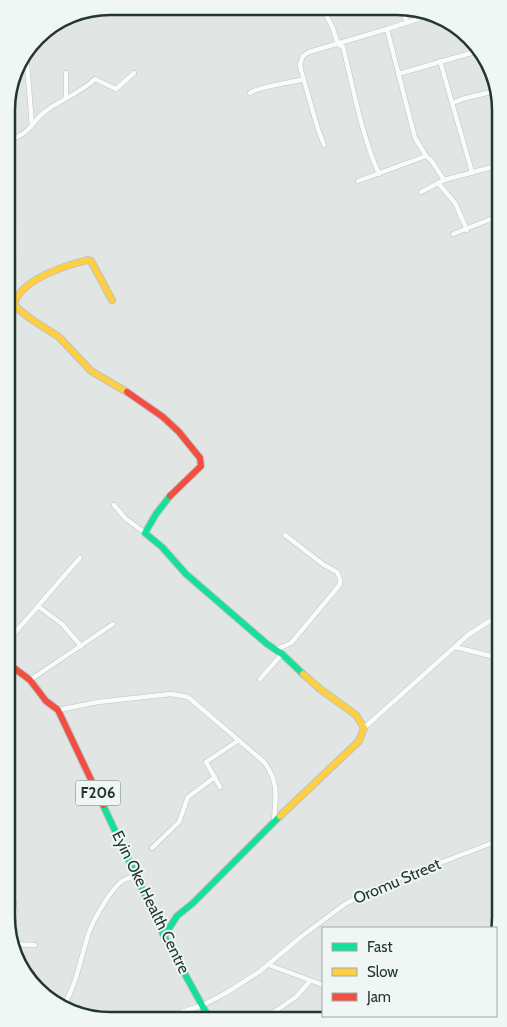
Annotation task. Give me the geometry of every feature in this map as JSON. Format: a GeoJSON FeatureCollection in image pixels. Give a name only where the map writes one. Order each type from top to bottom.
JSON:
{"type":"FeatureCollection","features":[{"type":"Feature","properties":{"kind":"street"},"geometry":{"type":"LineString","coordinates":[[326,15],[338,44],[343,47],[360,119],[379,174]]}},
{"type":"Feature","properties":{"kind":"street"},"geometry":{"type":"LineString","coordinates":[[404,15],[407,22]]}},
{"type":"Feature","properties":{"kind":"street"},"geometry":{"type":"LineString","coordinates":[[324,145],[300,64],[303,56],[308,52],[420,18]]}},
{"type":"Feature","properties":{"kind":"street"},"geometry":{"type":"LineString","coordinates":[[387,29],[415,138],[444,180]]}},
{"type":"Feature","properties":{"kind":"street"},"geometry":{"type":"LineString","coordinates":[[398,74],[472,52]]}},
{"type":"Feature","properties":{"kind":"street"},"geometry":{"type":"LineString","coordinates":[[440,61],[472,172]]}},
{"type":"Feature","properties":{"kind":"street"},"geometry":{"type":"LineString","coordinates":[[27,64],[32,125]]}},
{"type":"Feature","properties":{"kind":"street"},"geometry":{"type":"LineString","coordinates":[[66,73],[66,98]]}},
{"type":"Feature","properties":{"kind":"street"},"geometry":{"type":"LineString","coordinates":[[15,137],[18,137],[41,115],[88,86],[95,79],[116,89],[134,73]]}},
{"type":"Feature","properties":{"kind":"street"},"geometry":{"type":"LineString","coordinates":[[250,93],[256,89],[304,79]]}},
{"type":"Feature","properties":{"kind":"street"},"geometry":{"type":"LineString","coordinates":[[452,103],[490,92]]}},
{"type":"Feature","properties":{"kind":"street"},"geometry":{"type":"LineString","coordinates":[[358,181],[426,156]]}},
{"type":"Feature","properties":{"kind":"street"},"geometry":{"type":"LineString","coordinates":[[421,192],[444,180],[492,167]]}},
{"type":"Feature","properties":{"kind":"street"},"geometry":{"type":"LineString","coordinates":[[438,184],[455,203],[466,230]]}},
{"type":"Feature","properties":{"kind":"street"},"geometry":{"type":"LineString","coordinates":[[453,234],[492,218]]}},
{"type":"Feature","properties":{"kind":"street"},"geometry":{"type":"LineString","coordinates":[[15,301],[19,293],[26,286],[85,260],[91,261],[112,300]]}},
{"type":"Feature","properties":{"kind":"street"},"geometry":{"type":"LineString","coordinates":[[15,305],[31,319],[59,337],[91,371],[134,396],[162,417],[179,432],[200,458],[201,466],[176,489],[150,523],[146,533]]}},
{"type":"Feature","properties":{"kind":"street"},"geometry":{"type":"LineString","coordinates":[[114,505],[125,518],[162,547],[186,574],[267,644],[280,652],[320,689],[348,708],[361,721],[364,728],[363,735],[359,741],[193,903],[177,916],[164,936]]}},
{"type":"Feature","properties":{"kind":"street"},"geometry":{"type":"LineString","coordinates":[[260,679],[280,652],[291,643],[340,584],[337,572],[324,565],[285,535]]}},
{"type":"Feature","properties":{"kind":"street"},"geometry":{"type":"LineString","coordinates":[[15,633],[80,558]]}},
{"type":"Feature","properties":{"kind":"street"},"geometry":{"type":"LineString","coordinates":[[39,607],[62,624],[81,646]]}},
{"type":"Feature","properties":{"kind":"street"},"geometry":{"type":"LineString","coordinates":[[364,728],[468,635],[492,620]]}},
{"type":"Feature","properties":{"kind":"street"},"geometry":{"type":"LineString","coordinates":[[30,680],[113,624]]}},
{"type":"Feature","properties":{"kind":"street"},"geometry":{"type":"LineString","coordinates":[[455,647],[492,656]]}},
{"type":"Feature","properties":{"kind":"street","name":"Eyin Oke Health Centre"},"geometry":{"type":"LineString","coordinates":[[15,669],[30,680],[46,701],[58,710],[164,936],[206,1012]]}},
{"type":"Feature","properties":{"kind":"street"},"geometry":{"type":"LineString","coordinates":[[58,710],[98,702],[171,694],[192,699],[264,762],[272,772],[276,793],[274,822]]}},
{"type":"Feature","properties":{"kind":"street"},"geometry":{"type":"LineString","coordinates":[[220,787],[206,762],[239,740]]}},
{"type":"Feature","properties":{"kind":"street"},"geometry":{"type":"LineString","coordinates":[[152,848],[179,822],[188,797],[215,777]]}},
{"type":"Feature","properties":{"kind":"street","name":"Oromu Street"},"geometry":{"type":"LineString","coordinates":[[182,1012],[234,989],[268,965],[302,936],[345,904],[385,884],[492,843]]}},
{"type":"Feature","properties":{"kind":"street"},"geometry":{"type":"LineString","coordinates":[[66,1001],[74,983],[90,931],[104,904],[125,879],[137,876]]}},
{"type":"Feature","properties":{"kind":"street"},"geometry":{"type":"LineString","coordinates":[[19,944],[35,945]]}},
{"type":"Feature","properties":{"kind":"street"},"geometry":{"type":"LineString","coordinates":[[268,965],[322,985]]}},
{"type":"Feature","properties":{"kind":"street"},"geometry":{"type":"LineString","coordinates":[[274,1012],[296,997],[310,981]]}},
{"type":"Feature","properties":{"kind":"traffic: fast"},"geometry":{"type":"LineString","coordinates":[[170,496],[156,514],[145,533],[162,547],[186,574],[267,644],[282,654],[303,674]]}},
{"type":"Feature","properties":{"kind":"traffic: fast"},"geometry":{"type":"LineString","coordinates":[[103,805],[164,936],[206,1012]]}},
{"type":"Feature","properties":{"kind":"traffic: fast"},"geometry":{"type":"LineString","coordinates":[[164,936],[177,916],[193,903],[280,816]]}},
{"type":"Feature","properties":{"kind":"traffic: slow"},"geometry":{"type":"LineString","coordinates":[[15,301],[26,287],[35,280],[56,270],[87,260],[91,261],[112,300]]}},
{"type":"Feature","properties":{"kind":"traffic: slow"},"geometry":{"type":"LineString","coordinates":[[15,305],[31,319],[59,337],[91,371],[127,392]]}},
{"type":"Feature","properties":{"kind":"traffic: slow"},"geometry":{"type":"LineString","coordinates":[[280,816],[359,741],[364,728],[356,715],[303,674]]}},
{"type":"Feature","properties":{"kind":"traffic: jam"},"geometry":{"type":"LineString","coordinates":[[127,392],[163,417],[179,432],[200,458],[201,466],[170,496]]}},
{"type":"Feature","properties":{"kind":"traffic: jam"},"geometry":{"type":"LineString","coordinates":[[15,669],[30,680],[46,701],[58,710],[103,805]]}}]}
